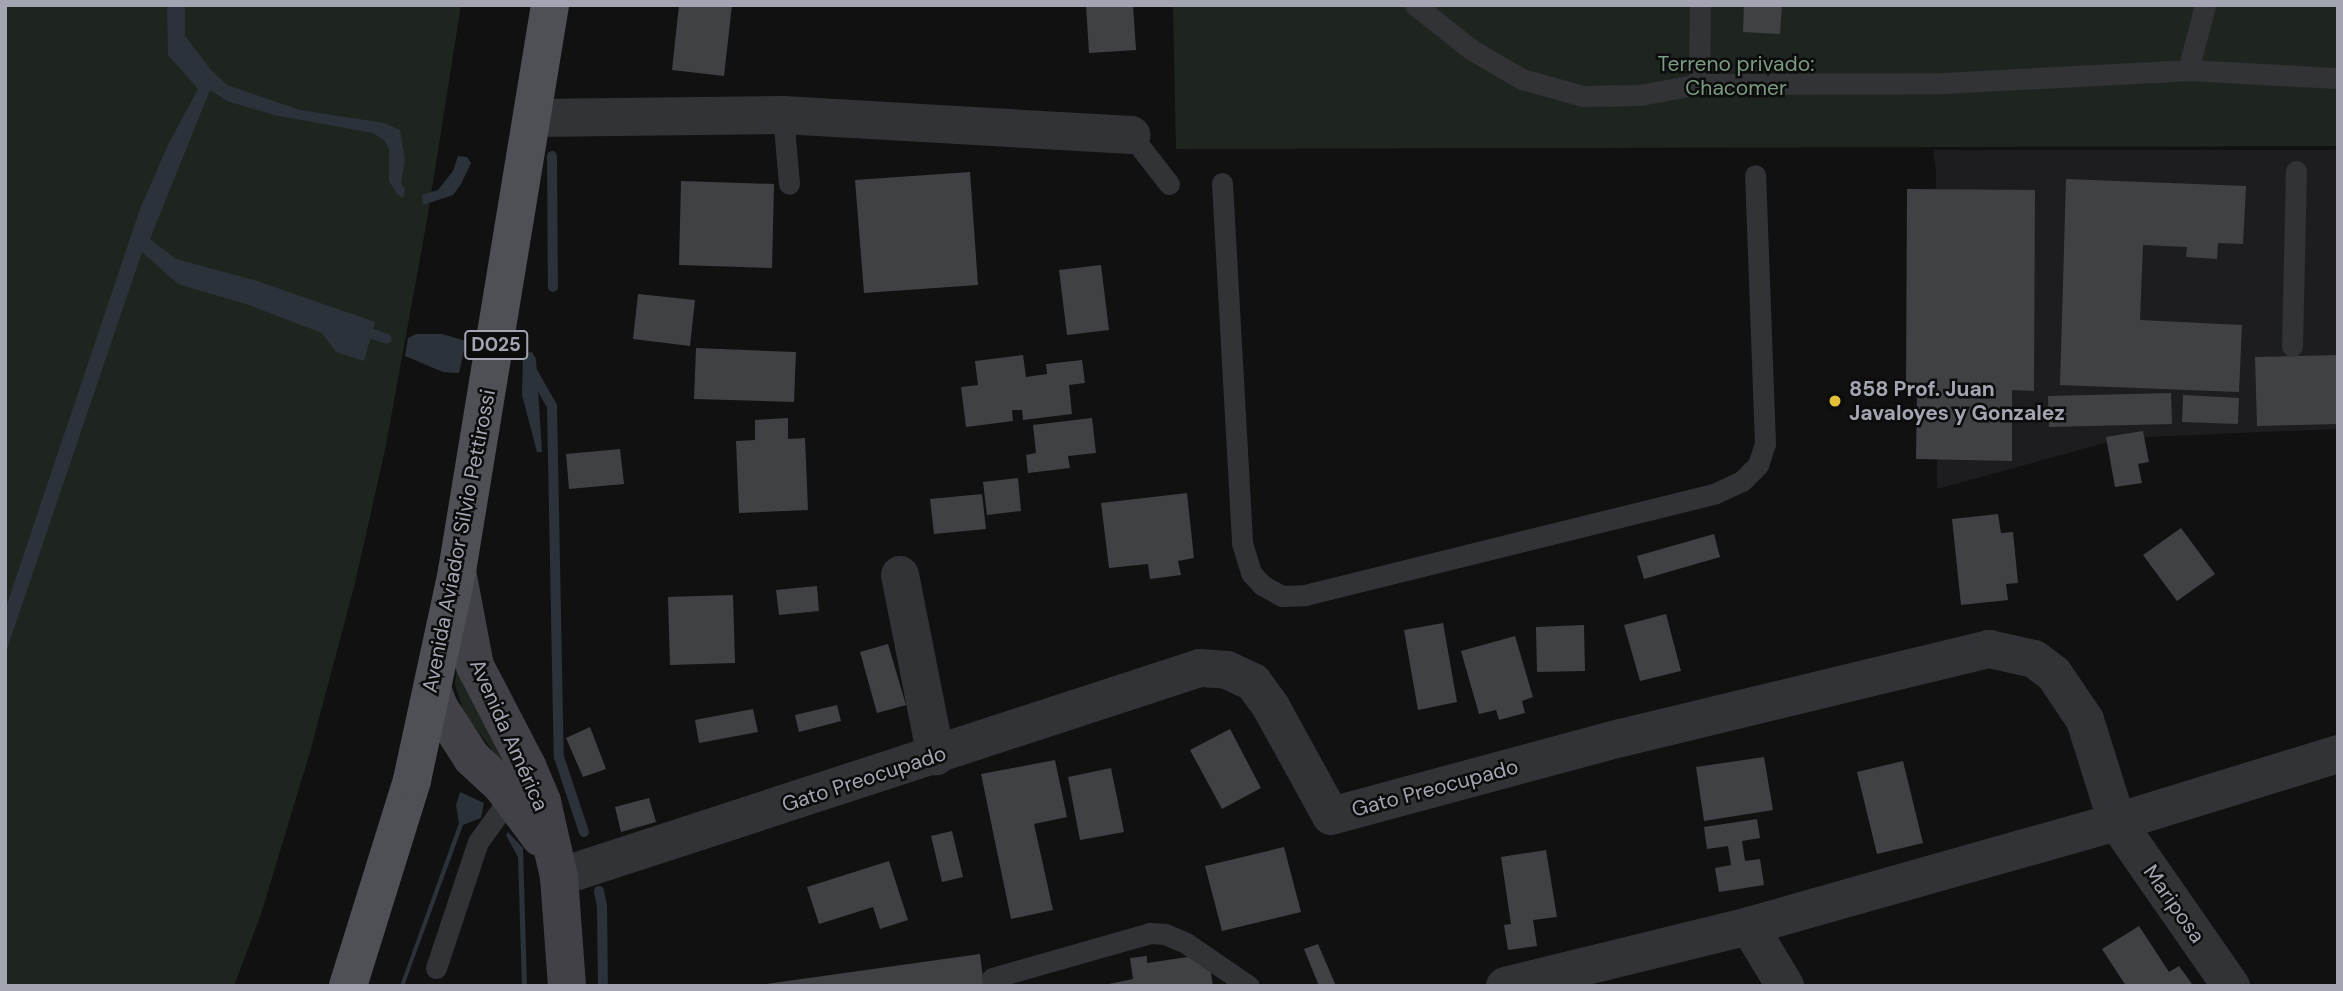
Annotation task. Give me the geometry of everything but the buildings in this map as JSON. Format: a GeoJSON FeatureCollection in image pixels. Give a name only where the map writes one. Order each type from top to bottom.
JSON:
{"type":"FeatureCollection","features":[{"type":"Feature","properties":{"kind":"main road","name":"Avenida Aviador Silvio Pettirossi"},"geometry":{"type":"LineString","coordinates":[[348,986],[412,780],[457,571],[550,5]]}},
{"type":"Feature","properties":{"kind":"main road","name":"Avenida América"},"geometry":{"type":"LineString","coordinates":[[457,571],[475,666],[527,766],[542,802],[557,868],[566,986]]}},
{"type":"Feature","properties":{"kind":"main road","name":"Avenida América"},"geometry":{"type":"LineString","coordinates":[[432,688],[439,707],[472,758],[511,796],[557,868]]}},
{"type":"Feature","properties":{"kind":"street"},"geometry":{"type":"LineString","coordinates":[[532,118],[783,115],[1131,135]]}},
{"type":"Feature","properties":{"kind":"street"},"geometry":{"type":"LineString","coordinates":[[900,575],[936,756]]}},
{"type":"Feature","properties":{"kind":"street","name":"Gato Preocupado"},"geometry":{"type":"LineString","coordinates":[[557,868],[936,756],[1200,668],[1227,670],[1253,682],[1271,707],[1331,816],[1621,738],[1990,649]]}},
{"type":"Feature","properties":{"kind":"street","name":"Mariposa"},"geometry":{"type":"LineString","coordinates":[[1990,649],[2034,659],[2054,674],[2085,720],[2117,822],[2231,986]]}},
{"type":"Feature","properties":{"kind":"street"},"geometry":{"type":"LineString","coordinates":[[1505,986],[1749,926],[2117,822],[2338,754]]}},
{"type":"Feature","properties":{"kind":"street"},"geometry":{"type":"LineString","coordinates":[[1749,926],[1785,986]]}},
{"type":"Feature","properties":{"kind":"lane"},"geometry":{"type":"LineString","coordinates":[[1415,5],[1463,43],[1521,79],[1583,96],[1640,95],[1699,84],[1943,82],[2188,70],[2338,78]]}},
{"type":"Feature","properties":{"kind":"lane"},"geometry":{"type":"LineString","coordinates":[[1699,84],[1700,5]]}},
{"type":"Feature","properties":{"kind":"lane"},"geometry":{"type":"LineString","coordinates":[[2188,70],[2205,5]]}},
{"type":"Feature","properties":{"kind":"lane"},"geometry":{"type":"LineString","coordinates":[[783,115],[789,184]]}},
{"type":"Feature","properties":{"kind":"lane"},"geometry":{"type":"LineString","coordinates":[[1131,135],[1169,184]]}},
{"type":"Feature","properties":{"kind":"lane"},"geometry":{"type":"LineString","coordinates":[[2291,346],[2297,171]]}},
{"type":"Feature","properties":{"kind":"lane"},"geometry":{"type":"LineString","coordinates":[[1222,183],[1242,543],[1251,573],[1262,585],[1282,596],[1305,595],[1716,494],[1742,481],[1758,465],[1765,444],[1755,175]]}},
{"type":"Feature","properties":{"kind":"lane"},"geometry":{"type":"LineString","coordinates":[[436,968],[478,842],[511,796]]}},
{"type":"Feature","properties":{"kind":"lane"},"geometry":{"type":"LineString","coordinates":[[992,978],[1150,933],[1165,934],[1186,943],[1249,986]]}},
{"type":"Feature","properties":{"kind":"shaded area"},"geometry":{"type":"Polygon","coordinates":[[[167,5],[185,5],[185,36],[211,70],[227,85],[300,110],[384,123],[400,130],[405,160],[401,183],[405,189],[403,198],[389,181],[389,149],[384,140],[373,133],[274,115],[227,101],[210,90],[150,239],[176,259],[257,281],[375,322],[364,361],[336,352],[322,333],[246,304],[178,284],[142,252],[5,655],[5,610],[140,209],[168,145],[198,89],[168,55],[167,5]]]}},
{"type":"Feature","properties":{"kind":"shaded area"},"geometry":{"type":"Polygon","coordinates":[[[1933,150],[2338,150],[2338,429],[2123,438],[1937,489],[1936,172],[1933,150]]]}},
{"type":"Feature","properties":{"kind":"shaded area"},"geometry":{"type":"Polygon","coordinates":[[[458,156],[467,157],[471,163],[461,184],[453,195],[423,205],[422,195],[438,190],[453,171],[458,156]]]}},
{"type":"Feature","properties":{"kind":"shaded area"},"geometry":{"type":"Polygon","coordinates":[[[416,334],[442,334],[466,341],[459,373],[443,372],[405,356],[408,338],[416,334]]]}},
{"type":"Feature","properties":{"kind":"shaded area"},"geometry":{"type":"Polygon","coordinates":[[[532,352],[536,359],[542,452],[537,452],[522,395],[523,353],[532,352]]]}},
{"type":"Feature","properties":{"kind":"shaded area"},"geometry":{"type":"Polygon","coordinates":[[[460,792],[484,803],[481,818],[463,825],[404,986],[400,986],[459,823],[456,805],[460,792]]]}},
{"type":"Feature","properties":{"kind":"shaded area"},"geometry":{"type":"Polygon","coordinates":[[[508,832],[523,848],[527,986],[522,986],[518,857],[506,835],[508,832]]]}},
{"type":"Feature","properties":{"kind":"green space"},"geometry":{"type":"Polygon","coordinates":[[[5,5],[461,5],[427,220],[386,445],[355,583],[310,752],[261,914],[234,986],[5,986],[5,5]]]}},
{"type":"Feature","properties":{"kind":"green space","name":"Terreno privado: Chacomer"},"geometry":{"type":"Polygon","coordinates":[[[1173,5],[2338,5],[2338,146],[1176,149],[1173,5]]]}},
{"type":"Feature","properties":{"kind":"green space"},"geometry":{"type":"Polygon","coordinates":[[[457,668],[508,771],[464,713],[455,685],[457,668]]]}},
{"type":"Feature","properties":{"kind":"waterway"},"geometry":{"type":"LineString","coordinates":[[552,156],[553,287]]}},
{"type":"Feature","properties":{"kind":"waterway"},"geometry":{"type":"LineString","coordinates":[[360,330],[387,339]]}},
{"type":"Feature","properties":{"kind":"waterway"},"geometry":{"type":"LineString","coordinates":[[532,371],[552,406],[559,757],[584,832]]}},
{"type":"Feature","properties":{"kind":"waterway"},"geometry":{"type":"LineString","coordinates":[[599,891],[602,906],[603,986]]}},
{"type":"Feature","properties":{"kind":"place","name":"858 Prof. Juan Javaloyes y Gonzalez"},"geometry":{"type":"Point","coordinates":[1835,401]}}]}
